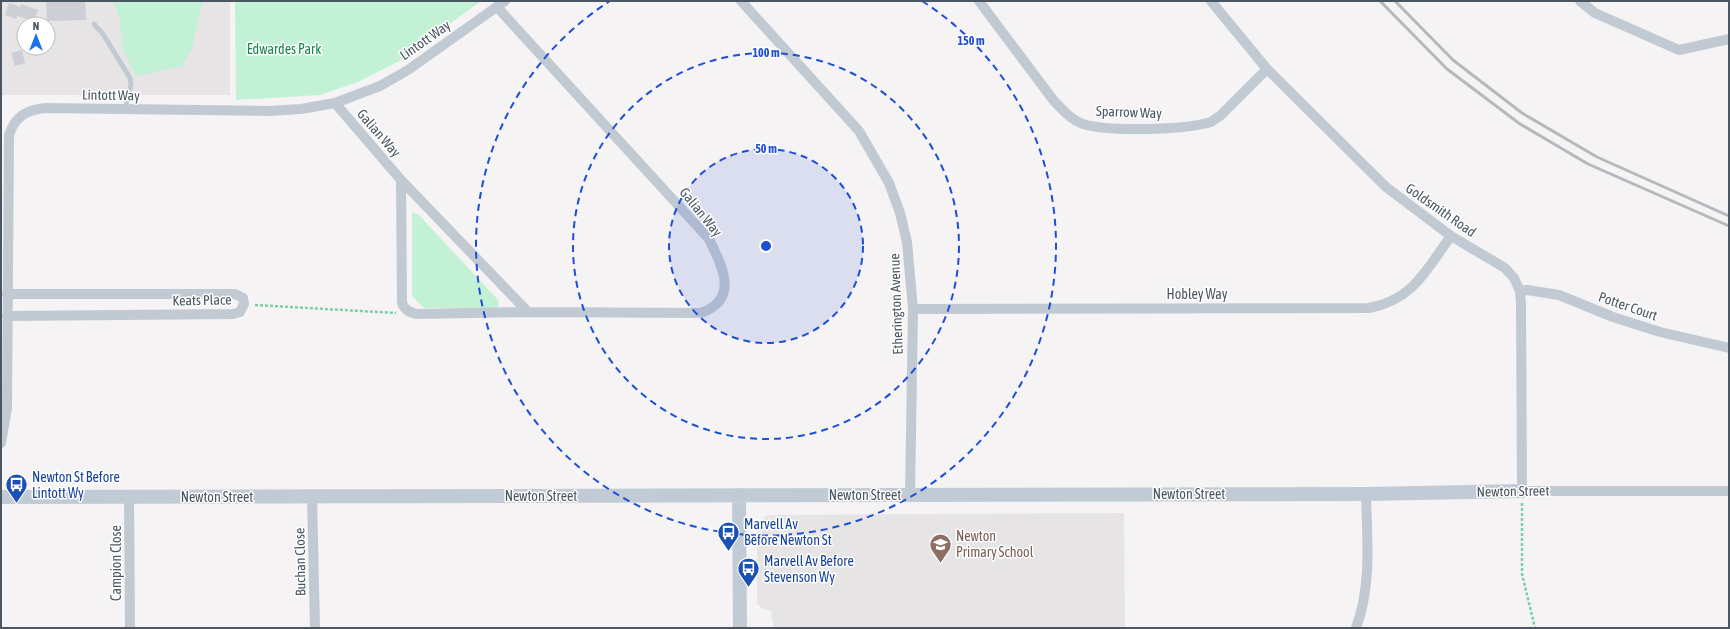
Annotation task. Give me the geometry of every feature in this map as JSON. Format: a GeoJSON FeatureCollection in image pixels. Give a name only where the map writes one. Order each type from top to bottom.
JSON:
{"type":"FeatureCollection","features":[{"type":"Feature","properties":{"kind":"street","name":"Etherington Avenue"},"geometry":{"type":"LineString","coordinates":[[741,1],[859,131],[889,183],[900,213],[907,242],[913,309],[910,495]]}},
{"type":"Feature","properties":{"kind":"street","name":"Sparrow Way"},"geometry":{"type":"LineString","coordinates":[[979,1],[1054,101],[1068,116],[1082,124],[1104,127],[1162,128],[1188,126],[1212,121],[1221,115],[1267,69]]}},
{"type":"Feature","properties":{"kind":"street","name":"Goldsmith Road"},"geometry":{"type":"LineString","coordinates":[[1211,1],[1267,69],[1386,187],[1451,236],[1505,268],[1514,278],[1520,291],[1522,491]]}},
{"type":"Feature","properties":{"kind":"street"},"geometry":{"type":"LineString","coordinates":[[1580,1],[1595,13],[1679,50],[1729,40]]}},
{"type":"Feature","properties":{"kind":"street","name":"Lintott Way"},"geometry":{"type":"LineString","coordinates":[[1,443],[7,408],[9,135],[15,121],[27,112],[45,108],[268,111],[301,109],[335,103],[380,86],[408,70],[501,4]]}},
{"type":"Feature","properties":{"kind":"street","name":"Galian Way"},"geometry":{"type":"LineString","coordinates":[[406,309],[416,314],[528,312],[700,313],[713,308],[719,303],[724,295],[726,287],[716,254],[709,239],[501,4]]}},
{"type":"Feature","properties":{"kind":"street","name":"Galian Way"},"geometry":{"type":"LineString","coordinates":[[335,103],[401,180],[528,312]]}},
{"type":"Feature","properties":{"kind":"street"},"geometry":{"type":"LineString","coordinates":[[401,180],[402,302],[406,309]]}},
{"type":"Feature","properties":{"kind":"street","name":"Hobley Way"},"geometry":{"type":"LineString","coordinates":[[913,309],[1369,308],[1394,301],[1405,294],[1416,284],[1451,236]]}},
{"type":"Feature","properties":{"kind":"street","name":"Potter Court"},"geometry":{"type":"LineString","coordinates":[[1520,291],[1527,290],[1559,295],[1613,317],[1660,332],[1729,348]]}},
{"type":"Feature","properties":{"kind":"street","name":"Keats Place"},"geometry":{"type":"LineString","coordinates":[[7,294],[235,294],[243,298],[244,304],[240,312],[233,314],[7,316]]}},
{"type":"Feature","properties":{"kind":"street","name":"Newton Street"},"geometry":{"type":"LineString","coordinates":[[1,497],[1366,494],[1522,491],[1729,491]]}},
{"type":"Feature","properties":{"kind":"street"},"geometry":{"type":"LineString","coordinates":[[1356,628],[1365,592],[1367,572],[1366,494]]}},
{"type":"Feature","properties":{"kind":"street"},"geometry":{"type":"LineString","coordinates":[[739,495],[740,628]]}},
{"type":"Feature","properties":{"kind":"street","name":"Buchan Close"},"geometry":{"type":"LineString","coordinates":[[312,496],[315,628]]}},
{"type":"Feature","properties":{"kind":"street","name":"Campion Close"},"geometry":{"type":"LineString","coordinates":[[130,497],[130,628]]}},
{"type":"Feature","properties":{"kind":"lane"},"geometry":{"type":"LineString","coordinates":[[94,24],[103,34],[130,78],[132,85],[124,110]]}},
{"type":"Feature","properties":{"kind":"path"},"geometry":{"type":"LineString","coordinates":[[244,304],[397,313],[406,309]]}},
{"type":"Feature","properties":{"kind":"path"},"geometry":{"type":"LineString","coordinates":[[1522,491],[1522,574],[1535,628]]}},
{"type":"Feature","properties":{"kind":"shaded area"},"geometry":{"type":"Polygon","coordinates":[[[1,1],[230,1],[230,95],[1,95],[1,1]]]}},
{"type":"Feature","properties":{"kind":"shaded area","name":"Newton Primary School"},"geometry":{"type":"Polygon","coordinates":[[[1124,513],[1125,628],[774,628],[771,611],[763,609],[757,604],[757,524],[768,515],[1124,513]]]}},
{"type":"Feature","properties":{"kind":"green space"},"geometry":{"type":"Polygon","coordinates":[[[113,1],[203,1],[192,48],[182,66],[136,76],[122,46],[120,20],[113,1]]]}},
{"type":"Feature","properties":{"kind":"green space","name":"Edwardes Park"},"geometry":{"type":"Polygon","coordinates":[[[235,1],[481,1],[399,61],[358,82],[320,95],[236,100],[235,1]]]}},
{"type":"Feature","properties":{"kind":"green space"},"geometry":{"type":"Polygon","coordinates":[[[412,212],[419,215],[499,301],[498,308],[424,308],[412,296],[412,212]]]}},
{"type":"Feature","properties":{"kind":"building"},"geometry":{"type":"Polygon","coordinates":[[[46,1],[85,1],[86,20],[56,21],[56,16],[47,16],[46,1]]]}},
{"type":"Feature","properties":{"kind":"building"},"geometry":{"type":"Polygon","coordinates":[[[9,3],[20,7],[21,4],[38,10],[36,16],[16,16],[16,19],[5,15],[9,3]]]}},
{"type":"Feature","properties":{"kind":"building"},"geometry":{"type":"Polygon","coordinates":[[[16,52],[16,56],[23,56],[25,63],[15,66],[11,53],[16,52]]]}},
{"type":"Feature","properties":{"kind":"railway"},"geometry":{"type":"LineString","coordinates":[[1380,1],[1447,69],[1520,124],[1588,164],[1729,226]]}},
{"type":"Feature","properties":{"kind":"railway"},"geometry":{"type":"LineString","coordinates":[[1395,1],[1453,60],[1522,113],[1597,157],[1729,216]]}},
{"type":"Feature","properties":{"kind":"place","name":"Newton St Before Lintott Wy"},"geometry":{"type":"Point","coordinates":[17,504]}},
{"type":"Feature","properties":{"kind":"place","name":"Marvell Av Before Newton St"},"geometry":{"type":"Point","coordinates":[729,552]}},
{"type":"Feature","properties":{"kind":"place","name":"Newton Primary School"},"geometry":{"type":"Point","coordinates":[941,564]}},
{"type":"Feature","properties":{"kind":"place","name":"Marvell Av Before Stevenson Wy"},"geometry":{"type":"Point","coordinates":[749,588]}}]}
